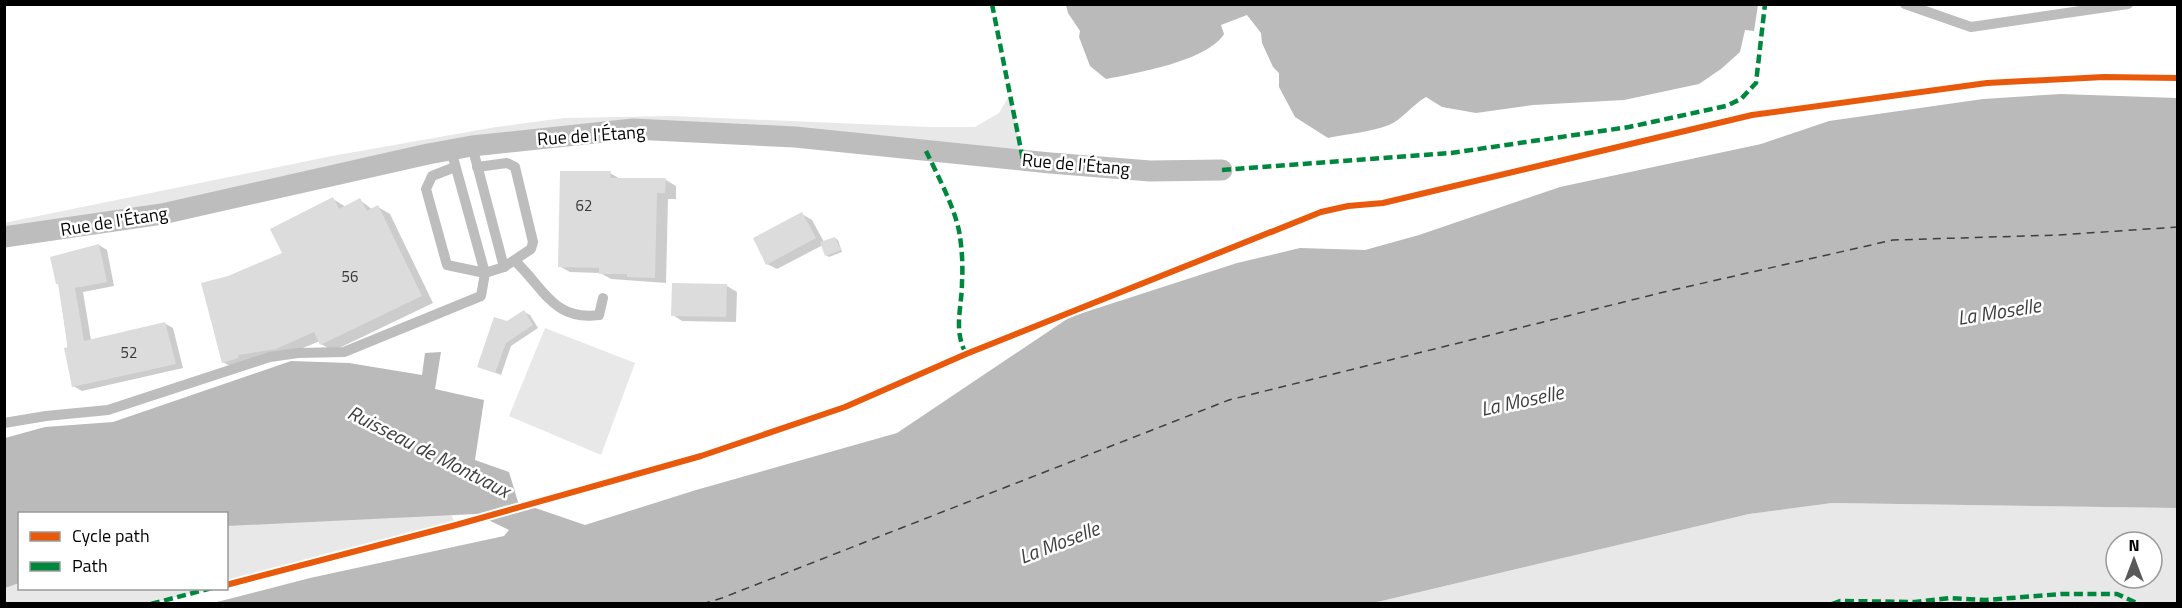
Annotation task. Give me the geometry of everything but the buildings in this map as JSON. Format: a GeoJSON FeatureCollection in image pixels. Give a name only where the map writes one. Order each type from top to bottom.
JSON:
{"type":"FeatureCollection","features":[{"type":"Feature","properties":{"kind":"street","name":"Rue de l'Étang"},"geometry":{"type":"LineString","coordinates":[[4,237],[162,214],[453,159],[472,146],[633,129],[795,137],[1150,171],[1222,170]]}},
{"type":"Feature","properties":{"kind":"lane"},"geometry":{"type":"LineString","coordinates":[[1905,4],[1971,27],[2128,4]]}},
{"type":"Feature","properties":{"kind":"lane"},"geometry":{"type":"LineString","coordinates":[[472,146],[504,267]]}},
{"type":"Feature","properties":{"kind":"lane"},"geometry":{"type":"LineString","coordinates":[[4,423],[108,410],[270,357],[298,353],[344,352],[481,296],[485,273],[453,159],[432,177],[426,189],[447,265],[485,273],[515,261],[531,249],[533,242],[515,167],[507,163],[477,167]]}},
{"type":"Feature","properties":{"kind":"lane"},"geometry":{"type":"LineString","coordinates":[[515,261],[556,307],[583,317],[599,315],[603,298]]}},
{"type":"Feature","properties":{"kind":"shaded area"},"geometry":{"type":"Polygon","coordinates":[[[1010,94],[1023,160],[633,129],[472,146],[5,237],[4,223],[332,156],[496,127],[564,118],[672,116],[975,127],[999,113],[1010,94]]]}},
{"type":"Feature","properties":{"kind":"shaded area"},"geometry":{"type":"Polygon","coordinates":[[[545,328],[635,363],[601,455],[509,416],[545,328]]]}},
{"type":"Feature","properties":{"kind":"shaded area"},"geometry":{"type":"Polygon","coordinates":[[[1832,503],[2177,508],[2177,603],[1369,604],[1749,514],[1832,503]]]}},
{"type":"Feature","properties":{"kind":"shaded area"},"geometry":{"type":"Polygon","coordinates":[[[449,510],[456,525],[228,585],[228,512],[449,510]]]}},
{"type":"Feature","properties":{"kind":"shaded area"},"geometry":{"type":"Polygon","coordinates":[[[18,546],[18,590],[208,590],[151,603],[5,603],[4,553],[18,546]]]}},
{"type":"Feature","properties":{"kind":"water"},"geometry":{"type":"Polygon","coordinates":[[[1066,4],[1758,5],[1754,31],[1745,30],[1740,52],[1699,84],[1624,100],[1533,105],[1476,113],[1442,107],[1426,97],[1389,125],[1328,138],[1295,117],[1279,87],[1279,73],[1273,67],[1262,43],[1261,33],[1247,15],[1221,25],[1224,34],[1203,52],[1170,64],[1106,79],[1090,66],[1079,37],[1080,31],[1068,13],[1066,4]]]}},
{"type":"Feature","properties":{"kind":"water"},"geometry":{"type":"Polygon","coordinates":[[[2061,94],[2177,98],[2177,508],[1832,503],[1749,514],[1369,604],[213,603],[310,578],[504,536],[509,530],[476,514],[228,526],[228,512],[18,512],[18,583],[5,588],[5,438],[45,427],[113,422],[291,361],[349,363],[422,375],[425,353],[441,352],[435,389],[484,400],[475,460],[509,472],[518,502],[585,525],[696,490],[897,433],[1070,317],[1237,263],[1300,248],[1365,250],[1419,235],[1560,187],[1761,144],[1829,121],[1983,99],[2061,94]]]}},
{"type":"Feature","properties":{"kind":"ferry route"},"geometry":{"type":"LineString","coordinates":[[702,604],[1229,400],[1664,292],[1893,240],[2058,235],[2178,227]]}},
{"type":"Feature","properties":{"kind":"marked path"},"geometry":{"type":"LineString","coordinates":[[992,4],[1023,160]]}},
{"type":"Feature","properties":{"kind":"marked path"},"geometry":{"type":"LineString","coordinates":[[1222,170],[1451,153],[1629,127],[1726,106],[1741,99],[1756,83],[1765,4]]}},
{"type":"Feature","properties":{"kind":"marked path"},"geometry":{"type":"LineString","coordinates":[[926,151],[949,201],[959,231],[962,250],[959,327],[966,354]]}},
{"type":"Feature","properties":{"kind":"marked path"},"geometry":{"type":"LineString","coordinates":[[151,604],[204,590]]}},
{"type":"Feature","properties":{"kind":"marked path"},"geometry":{"type":"LineString","coordinates":[[1832,604],[1840,601],[1915,602],[1950,598],[1986,600],[2061,594],[2117,594],[2139,604]]}},
{"type":"Feature","properties":{"kind":"cycle path"},"geometry":{"type":"LineString","coordinates":[[228,584],[456,525],[701,456],[845,407],[966,354],[1321,212],[1348,206],[1383,203],[1752,115],[1987,83],[2104,77],[2178,78]]}},
{"type":"Feature","properties":{"kind":"water label","name":"La Moselle"},"geometry":{"type":"Point","coordinates":[1999,311]}},
{"type":"Feature","properties":{"kind":"water label","name":"La Moselle"},"geometry":{"type":"Point","coordinates":[1522,400]}},
{"type":"Feature","properties":{"kind":"water label","name":"Ruisseau de Montvaux"},"geometry":{"type":"Point","coordinates":[429,451]}},
{"type":"Feature","properties":{"kind":"water label","name":"La Moselle"},"geometry":{"type":"Point","coordinates":[1059,542]}}]}
